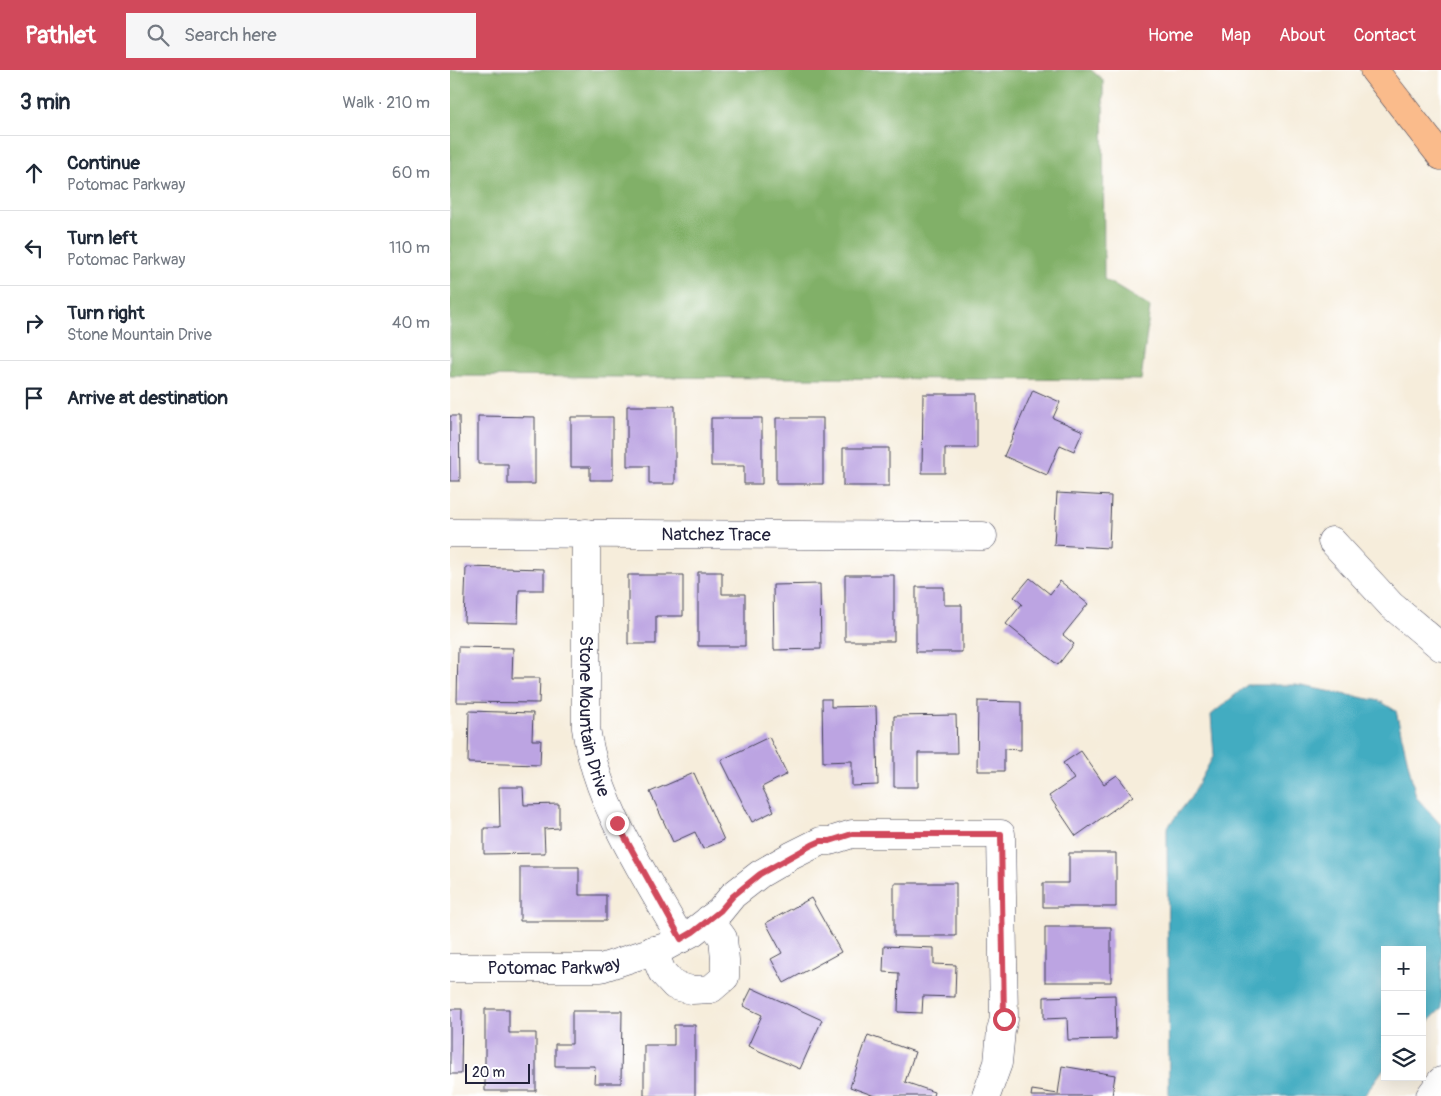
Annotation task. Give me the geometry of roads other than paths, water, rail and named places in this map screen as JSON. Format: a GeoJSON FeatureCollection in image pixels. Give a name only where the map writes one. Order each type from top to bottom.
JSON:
{"type":"FeatureCollection","features":[{"type":"Feature","properties":{"kind":"main road"},"geometry":{"type":"LineString","coordinates":[[1374,70],[1441,156]]}},
{"type":"Feature","properties":{"kind":"street","name":"Natchez Trace"},"geometry":{"type":"LineString","coordinates":[[450,533],[983,536]]}},
{"type":"Feature","properties":{"kind":"street","name":"Stone Mountain Drive"},"geometry":{"type":"LineString","coordinates":[[586,533],[586,728],[589,751],[617,823],[681,939]]}},
{"type":"Feature","properties":{"kind":"street"},"geometry":{"type":"LineString","coordinates":[[1332,541],[1391,605],[1441,647]]}},
{"type":"Feature","properties":{"kind":"street","name":"Potomac Parkway"},"geometry":{"type":"LineString","coordinates":[[450,968],[601,968],[666,947],[681,939],[720,911],[733,896],[760,874],[821,841],[830,841],[852,834],[1001,834],[1004,1019],[998,1063],[986,1096]]}},
{"type":"Feature","properties":{"kind":"street"},"geometry":{"type":"LineString","coordinates":[[653,950],[662,972],[675,986],[692,990],[711,989],[725,977],[725,960],[723,938],[709,919]]}},
{"type":"Feature","properties":{"kind":"street"},"geometry":{"type":"LineString","coordinates":[[1430,1096],[1441,1082]]}},
{"type":"Feature","properties":{"kind":"water"},"geometry":{"type":"Polygon","coordinates":[[[1247,685],[1296,685],[1380,701],[1396,711],[1416,797],[1441,825],[1441,1009],[1426,1024],[1426,946],[1381,946],[1381,1073],[1364,1096],[1169,1096],[1167,828],[1191,797],[1214,755],[1211,715],[1247,685]]]}}]}
